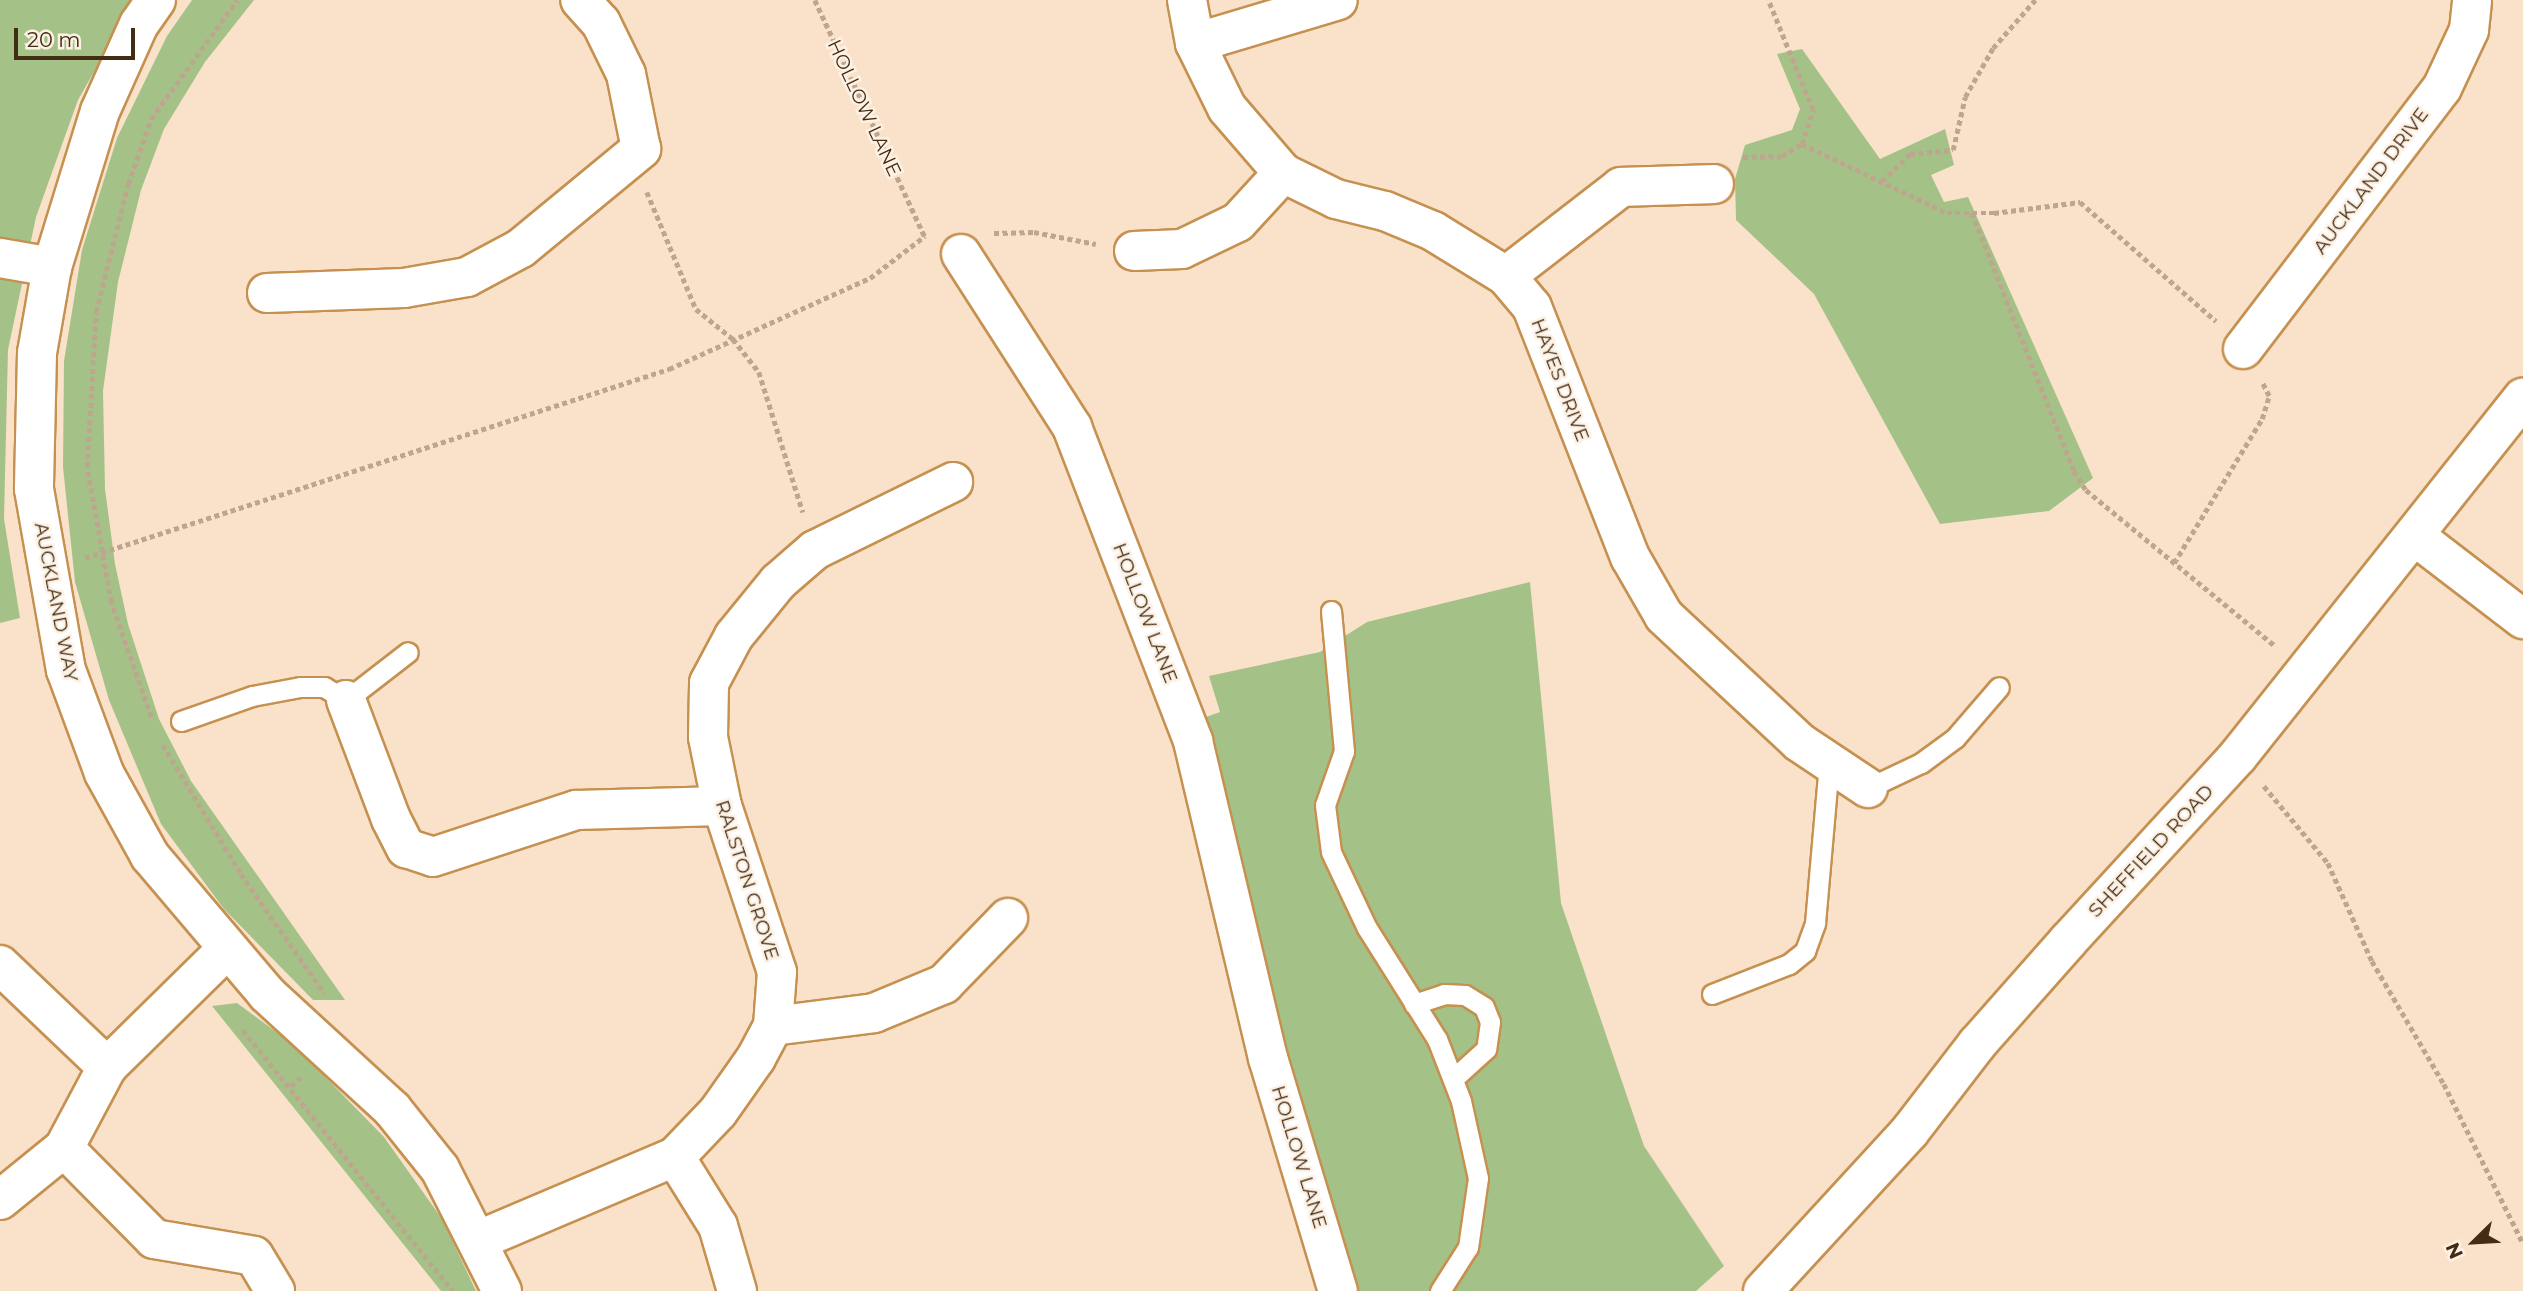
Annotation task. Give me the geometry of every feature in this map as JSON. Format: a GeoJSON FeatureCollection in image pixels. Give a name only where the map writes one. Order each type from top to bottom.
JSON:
{"type":"FeatureCollection","features":[{"type":"Feature","properties":{"kind":"street","name":"AUCKLAND WAY"},"geometry":{"type":"LineString","coordinates":[[156,0],[139,24],[100,111],[52,267],[37,353],[34,489],[66,670],[104,774],[150,856],[226,950],[392,1109],[440,1169],[479,1241],[502,1291]]}},
{"type":"Feature","properties":{"kind":"street"},"geometry":{"type":"LineString","coordinates":[[267,293],[404,288],[467,277],[521,248],[641,149],[626,74],[601,23],[580,0]]}},
{"type":"Feature","properties":{"kind":"street","name":"HAYES DRIVE"},"geometry":{"type":"LineString","coordinates":[[1186,0],[1195,43],[1227,108],[1283,173],[1336,199],[1433,231],[1506,276],[1532,307],[1629,557],[1664,616],[1737,689],[1829,763],[1868,788]]}},
{"type":"Feature","properties":{"kind":"street"},"geometry":{"type":"LineString","coordinates":[[1195,43],[1338,0]]}},
{"type":"Feature","properties":{"kind":"street","name":"AUCKLAND DRIVE"},"geometry":{"type":"LineString","coordinates":[[2244,347],[2442,88],[2469,30],[2472,0]]}},
{"type":"Feature","properties":{"kind":"street"},"geometry":{"type":"LineString","coordinates":[[1134,251],[1182,250],[1238,222],[1283,173]]}},
{"type":"Feature","properties":{"kind":"street"},"geometry":{"type":"LineString","coordinates":[[1506,276],[1622,187],[1714,184]]}},
{"type":"Feature","properties":{"kind":"street","name":"HOLLOW LANE"},"geometry":{"type":"LineString","coordinates":[[959,241],[1072,427],[1193,741],[1268,1058],[1338,1291]]}},
{"type":"Feature","properties":{"kind":"street"},"geometry":{"type":"LineString","coordinates":[[0,258],[52,267]]}},
{"type":"Feature","properties":{"kind":"street","name":"SHEFFIELD ROAD"},"geometry":{"type":"LineString","coordinates":[[1763,1291],[1910,1131],[1977,1044],[2068,941],[2238,756],[2416,537],[2523,398]]}},
{"type":"Feature","properties":{"kind":"street","name":"RALSTON GROVE"},"geometry":{"type":"LineString","coordinates":[[479,1241],[675,1157],[718,1112],[773,1026],[777,972],[722,806],[708,737],[709,683],[734,636],[778,582],[815,550],[953,482]]}},
{"type":"Feature","properties":{"kind":"street"},"geometry":{"type":"LineString","coordinates":[[2416,537],[2523,619]]}},
{"type":"Feature","properties":{"kind":"street"},"geometry":{"type":"LineString","coordinates":[[346,700],[401,838],[407,848],[433,857],[576,810],[722,806]]}},
{"type":"Feature","properties":{"kind":"street"},"geometry":{"type":"LineString","coordinates":[[773,1026],[874,1013],[944,984],[1008,918]]}},
{"type":"Feature","properties":{"kind":"street"},"geometry":{"type":"LineString","coordinates":[[0,1200],[64,1148],[107,1067],[226,950]]}},
{"type":"Feature","properties":{"kind":"street"},"geometry":{"type":"LineString","coordinates":[[0,965],[107,1067]]}},
{"type":"Feature","properties":{"kind":"street"},"geometry":{"type":"LineString","coordinates":[[64,1148],[154,1239],[185,1248],[225,1247],[254,1255],[275,1291]]}},
{"type":"Feature","properties":{"kind":"street"},"geometry":{"type":"LineString","coordinates":[[675,1157],[718,1226],[737,1291]]}},
{"type":"Feature","properties":{"kind":"lane"},"geometry":{"type":"LineString","coordinates":[[1331,611],[1343,751],[1325,805],[1331,852],[1367,928],[1437,1039],[1453,1079],[1478,1178],[1468,1247],[1440,1291]]}},
{"type":"Feature","properties":{"kind":"lane"},"geometry":{"type":"LineString","coordinates":[[181,721],[251,696],[300,687],[324,687],[346,700],[408,652]]}},
{"type":"Feature","properties":{"kind":"lane"},"geometry":{"type":"LineString","coordinates":[[1868,788],[1921,762],[1955,738],[1998,687]]}},
{"type":"Feature","properties":{"kind":"lane"},"geometry":{"type":"LineString","coordinates":[[1712,993],[1788,964],[1805,951],[1815,923],[1829,763]]}},
{"type":"Feature","properties":{"kind":"lane"},"geometry":{"type":"LineString","coordinates":[[1414,1004],[1444,994],[1465,995],[1484,1007],[1490,1022],[1486,1049],[1453,1079]]}},
{"type":"Feature","properties":{"kind":"path"},"geometry":{"type":"LineString","coordinates":[[156,728],[120,629],[99,553],[87,467],[96,312],[128,184],[151,119],[237,0]]}},
{"type":"Feature","properties":{"kind":"path","name":"HOLLOW LANE"},"geometry":{"type":"LineString","coordinates":[[815,0],[923,236]]}},
{"type":"Feature","properties":{"kind":"path"},"geometry":{"type":"LineString","coordinates":[[1714,184],[1744,156],[1782,156],[1802,144],[1813,110],[1768,0]]}},
{"type":"Feature","properties":{"kind":"path"},"geometry":{"type":"LineString","coordinates":[[1882,181],[1910,154],[1952,150],[1965,97],[1993,48],[2035,0]]}},
{"type":"Feature","properties":{"kind":"path"},"geometry":{"type":"LineString","coordinates":[[1802,144],[1947,213],[2080,202],[2244,347],[2269,396],[2262,419],[2174,563]]}},
{"type":"Feature","properties":{"kind":"path"},"geometry":{"type":"LineString","coordinates":[[632,156],[696,309],[733,339],[758,372],[815,550]]}},
{"type":"Feature","properties":{"kind":"path"},"geometry":{"type":"LineString","coordinates":[[1972,213],[2074,471],[2086,490],[2307,672]]}},
{"type":"Feature","properties":{"kind":"path"},"geometry":{"type":"LineString","coordinates":[[48,569],[669,369],[870,278],[923,236],[959,241],[1034,232],[1134,251]]}},
{"type":"Feature","properties":{"kind":"path"},"geometry":{"type":"LineString","coordinates":[[923,236],[959,241]]}},
{"type":"Feature","properties":{"kind":"path"},"geometry":{"type":"LineString","coordinates":[[160,739],[170,762],[242,874],[326,990],[311,1034]]}},
{"type":"Feature","properties":{"kind":"path"},"geometry":{"type":"LineString","coordinates":[[2238,756],[2328,863],[2372,961],[2444,1084],[2523,1243]]}},
{"type":"Feature","properties":{"kind":"path"},"geometry":{"type":"LineString","coordinates":[[240,1027],[453,1291]]}},
{"type":"Feature","properties":{"kind":"green space"},"geometry":{"type":"Polygon","coordinates":[[[0,0],[135,0],[78,100],[36,217],[8,350],[4,519],[20,618],[0,623],[0,0]]]}},
{"type":"Feature","properties":{"kind":"green space"},"geometry":{"type":"Polygon","coordinates":[[[192,0],[254,0],[205,62],[164,129],[141,190],[118,282],[103,391],[105,489],[115,564],[128,624],[159,719],[191,781],[345,1000],[313,1000],[224,909],[161,824],[109,700],[75,582],[63,467],[64,361],[82,250],[117,138],[167,36],[192,0]]]}},
{"type":"Feature","properties":{"kind":"green space"},"geometry":{"type":"Polygon","coordinates":[[[1802,49],[1880,159],[1945,129],[1954,165],[1931,175],[1944,202],[1968,197],[2093,478],[2049,511],[1940,524],[1814,294],[1736,220],[1735,179],[1745,145],[1792,130],[1800,109],[1777,54],[1802,49]]]}},
{"type":"Feature","properties":{"kind":"green space"},"geometry":{"type":"Polygon","coordinates":[[[1530,582],[1561,903],[1644,1146],[1724,1266],[1696,1291],[1353,1291],[1259,982],[1206,717],[1220,712],[1209,676],[1320,652],[1367,622],[1530,582]]]}},
{"type":"Feature","properties":{"kind":"green space"},"geometry":{"type":"Polygon","coordinates":[[[237,1003],[294,1045],[384,1137],[442,1219],[476,1291],[441,1291],[212,1006],[237,1003]]]}}]}
